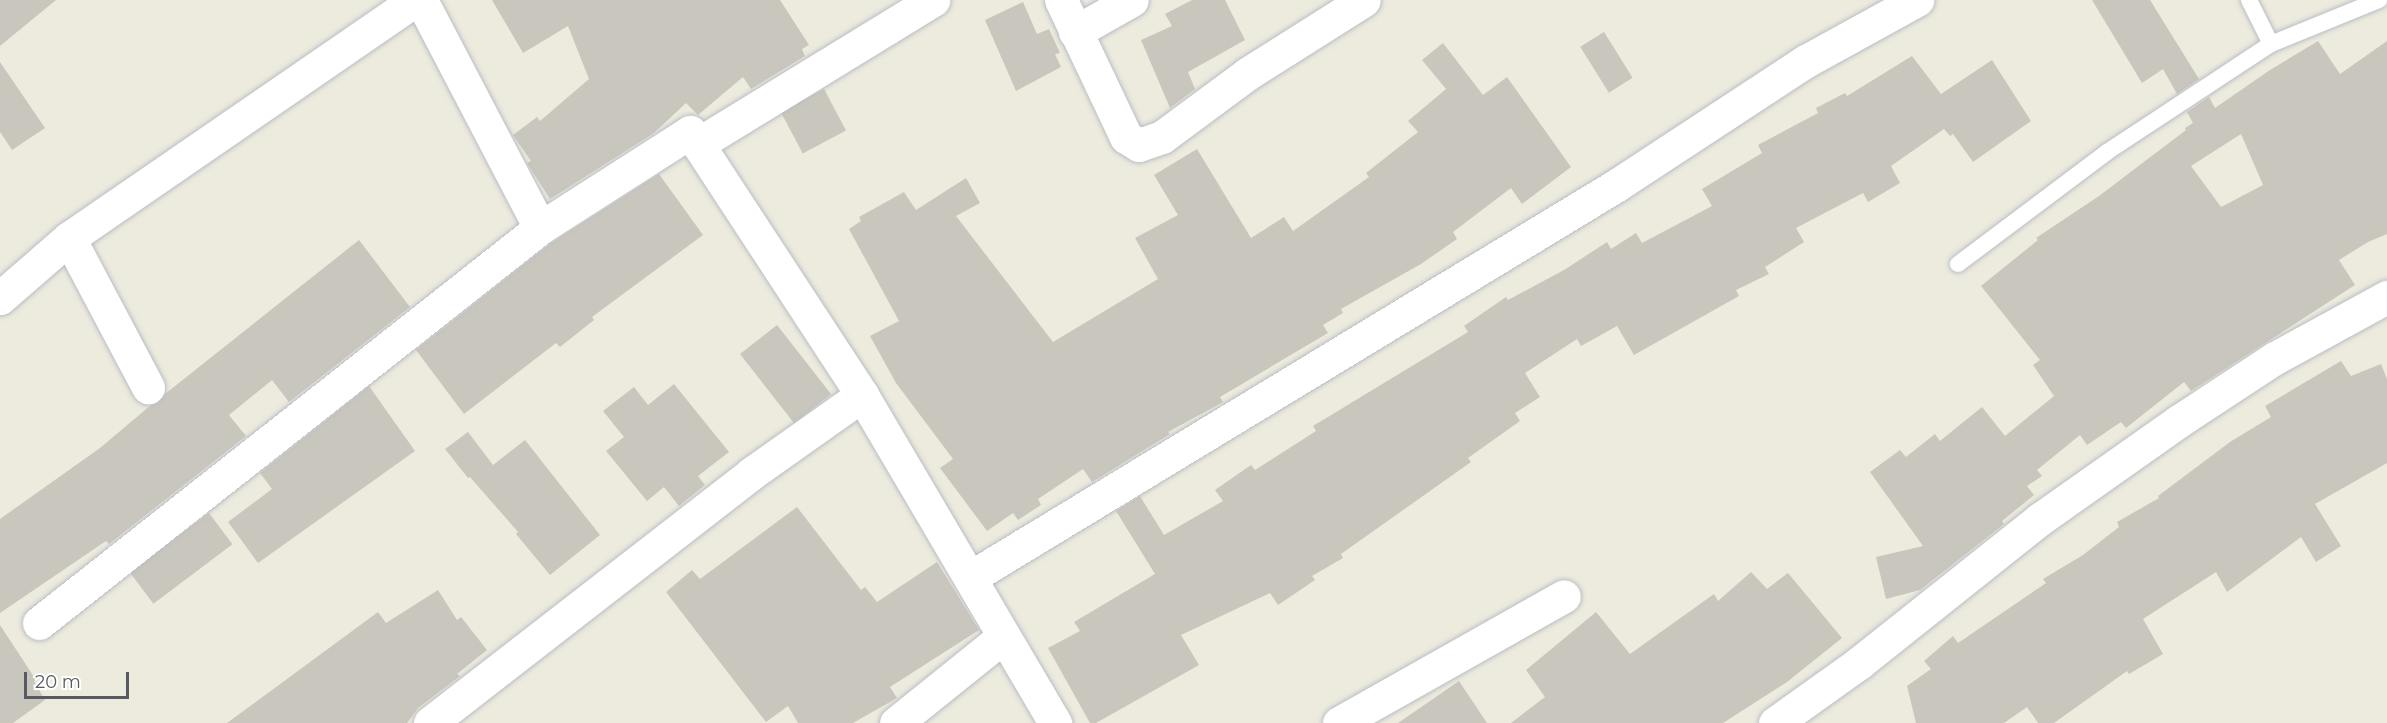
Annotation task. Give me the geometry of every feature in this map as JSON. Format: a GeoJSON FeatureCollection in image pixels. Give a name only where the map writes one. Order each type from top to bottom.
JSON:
{"type":"FeatureCollection","features":[{"type":"Feature","properties":{"kind":"street"},"geometry":{"type":"LineString","coordinates":[[0,298],[69,238],[415,0]]}},
{"type":"Feature","properties":{"kind":"street"},"geometry":{"type":"LineString","coordinates":[[421,0],[540,228]]}},
{"type":"Feature","properties":{"kind":"street"},"geometry":{"type":"LineString","coordinates":[[699,144],[933,0]]}},
{"type":"Feature","properties":{"kind":"street"},"geometry":{"type":"LineString","coordinates":[[1061,0],[1126,137],[1139,145],[1162,137],[1247,74],[1364,0]]}},
{"type":"Feature","properties":{"kind":"street"},"geometry":{"type":"LineString","coordinates":[[1075,32],[1132,0]]}},
{"type":"Feature","properties":{"kind":"street"},"geometry":{"type":"LineString","coordinates":[[971,578],[1607,192],[1806,61],[1917,0]]}},
{"type":"Feature","properties":{"kind":"street"},"geometry":{"type":"LineString","coordinates":[[39,623],[540,228],[690,132],[862,396],[1055,723]]}},
{"type":"Feature","properties":{"kind":"street"},"geometry":{"type":"LineString","coordinates":[[69,238],[148,387]]}},
{"type":"Feature","properties":{"kind":"street"},"geometry":{"type":"LineString","coordinates":[[1775,723],[1859,663],[2040,519],[2170,428],[2275,358],[2387,297]]}},
{"type":"Feature","properties":{"kind":"street"},"geometry":{"type":"LineString","coordinates":[[430,723],[752,473],[862,396]]}},
{"type":"Feature","properties":{"kind":"street"},"geometry":{"type":"LineString","coordinates":[[1339,723],[1564,596]]}},
{"type":"Feature","properties":{"kind":"street"},"geometry":{"type":"LineString","coordinates":[[896,723],[1004,637]]}},
{"type":"Feature","properties":{"kind":"lane"},"geometry":{"type":"LineString","coordinates":[[2249,0],[2271,44]]}},
{"type":"Feature","properties":{"kind":"lane"},"geometry":{"type":"LineString","coordinates":[[1958,264],[2107,152],[2271,44],[2379,0]]}},
{"type":"Feature","properties":{"kind":"building"},"geometry":{"type":"Polygon","coordinates":[[[0,0],[56,0],[0,46],[0,0]]]}},
{"type":"Feature","properties":{"kind":"building"},"geometry":{"type":"Polygon","coordinates":[[[492,0],[780,0],[809,45],[802,49],[805,56],[751,89],[743,77],[698,115],[686,103],[654,133],[550,199],[527,163],[531,161],[513,135],[537,117],[540,121],[589,79],[568,26],[523,53],[492,0]]]}},
{"type":"Feature","properties":{"kind":"building"},"geometry":{"type":"Polygon","coordinates":[[[1192,0],[1225,0],[1245,40],[1188,72],[1195,89],[1170,108],[1141,40],[1172,26],[1165,14],[1192,0]]]}},
{"type":"Feature","properties":{"kind":"building"},"geometry":{"type":"Polygon","coordinates":[[[2092,0],[2150,0],[2199,79],[2177,94],[2163,69],[2142,83],[2092,0]]]}},
{"type":"Feature","properties":{"kind":"building"},"geometry":{"type":"Polygon","coordinates":[[[1023,2],[1037,34],[1049,29],[1060,53],[1055,54],[1061,67],[1016,91],[985,20],[1023,2]]]}},
{"type":"Feature","properties":{"kind":"building"},"geometry":{"type":"Polygon","coordinates":[[[1604,32],[1633,78],[1609,93],[1580,47],[1604,32]]]}},
{"type":"Feature","properties":{"kind":"building"},"geometry":{"type":"Polygon","coordinates":[[[2318,41],[2340,74],[2387,41],[2387,234],[2368,242],[2339,260],[2355,285],[2191,391],[2184,382],[2126,428],[2121,422],[2087,445],[2080,435],[2037,470],[2042,476],[2027,486],[2034,495],[2002,521],[2004,524],[1920,590],[1886,599],[1876,557],[1923,546],[1870,472],[1900,450],[1906,457],[1935,434],[1940,441],[1982,407],[2005,436],[2054,396],[2033,365],[2040,360],[1981,286],[2038,240],[2036,238],[2099,196],[2186,130],[2185,128],[2193,123],[2187,112],[2209,97],[2215,108],[2270,70],[2318,41]],[[2241,134],[2191,166],[2221,207],[2263,185],[2241,134]]]}},
{"type":"Feature","properties":{"kind":"building"},"geometry":{"type":"Polygon","coordinates":[[[1443,43],[1483,95],[1507,77],[1571,167],[1522,204],[1511,188],[1453,232],[1457,239],[1421,264],[1341,309],[1343,313],[1323,325],[1328,333],[1220,397],[1223,402],[1168,432],[1170,434],[1092,482],[1083,469],[1038,499],[1041,505],[1018,520],[1013,513],[987,531],[940,468],[953,459],[896,383],[870,336],[899,321],[849,229],[861,221],[859,217],[904,192],[916,210],[966,178],[980,203],[956,216],[1053,342],[1158,279],[1135,238],[1178,215],[1154,175],[1197,149],[1251,238],[1284,217],[1293,231],[1369,177],[1366,173],[1418,132],[1408,121],[1446,89],[1422,60],[1443,43]]]}},
{"type":"Feature","properties":{"kind":"building"},"geometry":{"type":"Polygon","coordinates":[[[1912,56],[1941,94],[1992,60],[2031,121],[1973,162],[1953,134],[1950,136],[1944,129],[1891,166],[1900,183],[1868,202],[1863,193],[1796,228],[1804,242],[1765,267],[1769,274],[1736,290],[1739,296],[1634,355],[1617,326],[1581,346],[1577,339],[1525,373],[1540,397],[1515,413],[1520,421],[1468,458],[1471,462],[1341,554],[1343,558],[1312,576],[1315,580],[1278,605],[1270,593],[1181,635],[1199,665],[1096,723],[1090,723],[1048,648],[1080,631],[1074,622],[1155,574],[1116,511],[1140,496],[1164,535],[1223,501],[1215,490],[1251,465],[1255,470],[1316,431],[1313,426],[1468,332],[1464,326],[1506,297],[1508,300],[1564,270],[1607,242],[1611,249],[1636,233],[1642,243],[1712,206],[1702,189],[1762,153],[1758,145],[1818,113],[1816,108],[1845,93],[1847,96],[1912,56]]]}},
{"type":"Feature","properties":{"kind":"building"},"geometry":{"type":"Polygon","coordinates":[[[0,62],[45,128],[12,150],[0,132],[0,62]]]}},
{"type":"Feature","properties":{"kind":"building"},"geometry":{"type":"Polygon","coordinates":[[[824,89],[846,130],[803,154],[781,112],[824,89]]]}},
{"type":"Feature","properties":{"kind":"building"},"geometry":{"type":"Polygon","coordinates":[[[659,174],[703,235],[592,317],[594,320],[560,347],[556,343],[464,414],[416,350],[551,243],[659,174]]]}},
{"type":"Feature","properties":{"kind":"building"},"geometry":{"type":"Polygon","coordinates":[[[359,240],[410,307],[289,402],[272,380],[229,415],[246,436],[109,544],[106,541],[0,613],[0,519],[100,448],[359,240]]]}},
{"type":"Feature","properties":{"kind":"building"},"geometry":{"type":"Polygon","coordinates":[[[777,325],[831,394],[794,423],[740,354],[777,325]]]}},
{"type":"Feature","properties":{"kind":"building"},"geometry":{"type":"Polygon","coordinates":[[[2341,361],[2351,376],[2381,364],[2387,379],[2387,463],[2315,504],[2341,546],[2316,562],[2301,537],[2227,592],[2216,572],[2143,619],[2163,654],[2129,674],[2127,671],[2054,723],[2038,723],[2027,707],[2004,723],[1916,723],[1907,686],[1931,669],[1924,661],[1953,636],[1958,643],[2046,583],[2043,579],[2083,555],[2119,527],[2117,522],[2159,498],[2158,496],[2230,442],[2271,417],[2265,406],[2341,361]]]}},
{"type":"Feature","properties":{"kind":"building"},"geometry":{"type":"Polygon","coordinates":[[[674,384],[729,452],[698,476],[705,485],[679,506],[664,487],[647,501],[606,451],[624,437],[603,411],[634,387],[648,405],[674,384]]]}},
{"type":"Feature","properties":{"kind":"building"},"geometry":{"type":"Polygon","coordinates":[[[369,386],[415,451],[258,563],[228,522],[272,489],[260,473],[369,386]]]}},
{"type":"Feature","properties":{"kind":"building"},"geometry":{"type":"Polygon","coordinates":[[[468,432],[493,465],[525,440],[600,535],[550,575],[516,534],[518,532],[470,477],[468,478],[445,449],[468,432]]]}},
{"type":"Feature","properties":{"kind":"building"},"geometry":{"type":"Polygon","coordinates":[[[797,507],[861,590],[865,587],[877,602],[937,562],[979,630],[890,687],[897,698],[853,723],[798,723],[788,706],[766,722],[666,592],[692,570],[700,579],[797,507]]]}},
{"type":"Feature","properties":{"kind":"building"},"geometry":{"type":"Polygon","coordinates":[[[209,513],[232,544],[153,604],[130,573],[209,513]]]}},
{"type":"Feature","properties":{"kind":"building"},"geometry":{"type":"Polygon","coordinates":[[[1751,572],[1767,589],[1788,573],[1842,638],[1787,682],[1723,723],[1511,723],[1545,697],[1526,670],[1596,612],[1630,654],[1714,594],[1718,601],[1751,572]]]}},
{"type":"Feature","properties":{"kind":"building"},"geometry":{"type":"Polygon","coordinates":[[[438,590],[457,620],[461,617],[487,650],[457,674],[460,676],[418,708],[407,723],[227,723],[378,612],[386,623],[438,590]]]}},
{"type":"Feature","properties":{"kind":"building"},"geometry":{"type":"Polygon","coordinates":[[[0,625],[36,680],[34,681],[45,700],[13,723],[0,723],[0,625]]]}},
{"type":"Feature","properties":{"kind":"building"},"geometry":{"type":"Polygon","coordinates":[[[1459,681],[1487,723],[1398,723],[1459,681]]]}}]}
